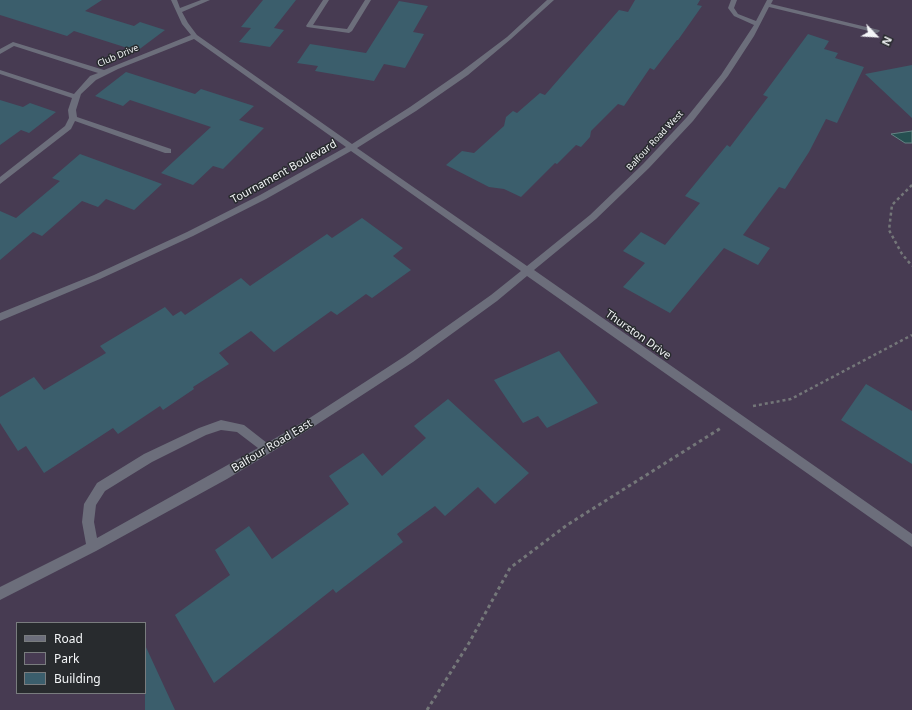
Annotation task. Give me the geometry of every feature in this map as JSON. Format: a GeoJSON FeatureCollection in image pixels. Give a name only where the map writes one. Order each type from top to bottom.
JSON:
{"type":"FeatureCollection","features":[{"type":"Feature","properties":{"kind":"street"},"geometry":{"type":"LineString","coordinates":[[174,0],[185,24],[195,36],[351,148]]}},
{"type":"Feature","properties":{"kind":"street"},"geometry":{"type":"LineString","coordinates":[[178,11],[207,0]]}},
{"type":"Feature","properties":{"kind":"street"},"geometry":{"type":"LineString","coordinates":[[326,0],[309,26],[349,31],[368,0]]}},
{"type":"Feature","properties":{"kind":"street","name":"Tournament Boulevard"},"geometry":{"type":"LineString","coordinates":[[0,317],[96,277],[190,234],[263,197],[351,148],[413,109],[465,73],[509,38],[551,0]]}},
{"type":"Feature","properties":{"kind":"street"},"geometry":{"type":"LineString","coordinates":[[734,0],[732,8],[736,15],[758,24]]}},
{"type":"Feature","properties":{"kind":"street"},"geometry":{"type":"LineString","coordinates":[[769,2],[877,31]]}},
{"type":"Feature","properties":{"kind":"street","name":"Balfour Road West"},"geometry":{"type":"LineString","coordinates":[[528,272],[593,217],[646,166],[690,119],[724,76],[758,24],[769,2]]}},
{"type":"Feature","properties":{"kind":"street","name":"Club Drive"},"geometry":{"type":"LineString","coordinates":[[76,97],[85,86],[104,72],[195,36]]}},
{"type":"Feature","properties":{"kind":"street"},"geometry":{"type":"LineString","coordinates":[[0,52],[13,44],[104,72]]}},
{"type":"Feature","properties":{"kind":"street"},"geometry":{"type":"LineString","coordinates":[[0,72],[76,97],[72,110],[73,118],[68,127],[0,181]]}},
{"type":"Feature","properties":{"kind":"street"},"geometry":{"type":"LineString","coordinates":[[73,118],[168,151]]}},
{"type":"Feature","properties":{"kind":"street","name":"Thurston Drive"},"geometry":{"type":"LineString","coordinates":[[351,148],[912,541]]}},
{"type":"Feature","properties":{"kind":"street","name":"Balfour Road East"},"geometry":{"type":"LineString","coordinates":[[0,594],[92,547],[223,475],[309,424],[409,359],[528,272]]}},
{"type":"Feature","properties":{"kind":"street"},"geometry":{"type":"LineString","coordinates":[[92,547],[88,522],[90,504],[102,487],[148,458],[203,431],[221,425],[240,428],[267,449]]}},
{"type":"Feature","properties":{"kind":"path"},"geometry":{"type":"LineString","coordinates":[[912,185],[892,205],[889,230],[902,254],[912,266]]}},
{"type":"Feature","properties":{"kind":"path"},"geometry":{"type":"LineString","coordinates":[[427,710],[469,643],[510,568],[567,525],[751,407],[791,399],[912,335]]}},
{"type":"Feature","properties":{"kind":"green space"},"geometry":{"type":"Polygon","coordinates":[[[0,0],[912,0],[912,710],[0,710],[0,0]]]}},
{"type":"Feature","properties":{"kind":"water"},"geometry":{"type":"Polygon","coordinates":[[[912,131],[912,143],[905,143],[891,134],[912,131]]]}},
{"type":"Feature","properties":{"kind":"building"},"geometry":{"type":"Polygon","coordinates":[[[0,0],[102,0],[85,11],[134,26],[140,22],[165,30],[137,51],[74,31],[67,36],[0,15],[0,0]]]}},
{"type":"Feature","properties":{"kind":"building"},"geometry":{"type":"Polygon","coordinates":[[[263,0],[296,0],[274,28],[284,30],[270,47],[239,42],[251,28],[241,27],[263,0]]]}},
{"type":"Feature","properties":{"kind":"building"},"geometry":{"type":"Polygon","coordinates":[[[635,0],[700,0],[697,5],[702,6],[654,70],[650,68],[624,106],[618,104],[591,131],[590,137],[581,147],[576,145],[557,164],[555,163],[521,197],[504,189],[489,187],[446,165],[462,151],[474,153],[504,126],[506,117],[513,111],[517,113],[540,93],[545,95],[619,10],[628,12],[635,0]]]}},
{"type":"Feature","properties":{"kind":"building"},"geometry":{"type":"Polygon","coordinates":[[[399,1],[428,6],[413,32],[424,34],[405,68],[384,64],[374,81],[315,71],[318,66],[297,63],[310,44],[366,53],[399,1]]]}},
{"type":"Feature","properties":{"kind":"building"},"geometry":{"type":"Polygon","coordinates":[[[808,34],[829,41],[824,49],[838,53],[835,58],[864,67],[837,123],[826,119],[809,152],[785,189],[779,187],[743,235],[770,248],[758,265],[724,248],[670,313],[623,287],[645,263],[623,251],[641,232],[665,245],[700,203],[685,196],[727,145],[730,147],[768,97],[763,95],[808,34]]]}},
{"type":"Feature","properties":{"kind":"building"},"geometry":{"type":"Polygon","coordinates":[[[912,65],[912,118],[865,74],[912,65]]]}},
{"type":"Feature","properties":{"kind":"building"},"geometry":{"type":"Polygon","coordinates":[[[126,72],[195,94],[201,89],[254,106],[239,120],[264,128],[223,169],[213,166],[193,185],[161,173],[211,127],[130,100],[123,106],[95,96],[126,72]]]}},
{"type":"Feature","properties":{"kind":"building"},"geometry":{"type":"Polygon","coordinates":[[[0,100],[23,107],[30,103],[56,112],[29,133],[21,130],[0,145],[0,100]]]}},
{"type":"Feature","properties":{"kind":"building"},"geometry":{"type":"Polygon","coordinates":[[[80,154],[162,184],[134,210],[106,199],[98,207],[82,201],[42,236],[33,232],[0,260],[0,211],[16,218],[60,181],[52,178],[80,154]]]}},
{"type":"Feature","properties":{"kind":"building"},"geometry":{"type":"Polygon","coordinates":[[[362,218],[403,248],[393,256],[411,270],[372,298],[366,294],[337,315],[331,311],[274,352],[251,331],[219,353],[229,364],[193,387],[194,389],[163,410],[160,406],[118,434],[113,428],[44,473],[26,446],[18,451],[0,423],[0,397],[34,377],[44,390],[106,353],[100,346],[165,307],[173,316],[181,311],[185,315],[241,278],[250,286],[327,234],[332,238],[362,218]]]}},
{"type":"Feature","properties":{"kind":"building"},"geometry":{"type":"Polygon","coordinates":[[[559,351],[598,403],[547,428],[538,416],[523,423],[494,380],[559,351]]]}},
{"type":"Feature","properties":{"kind":"building"},"geometry":{"type":"Polygon","coordinates":[[[866,384],[912,411],[912,464],[841,420],[866,384]]]}},
{"type":"Feature","properties":{"kind":"building"},"geometry":{"type":"Polygon","coordinates":[[[448,399],[529,473],[495,504],[478,487],[445,516],[435,506],[397,534],[403,542],[336,593],[333,589],[214,683],[175,615],[230,575],[215,550],[249,526],[272,559],[349,504],[329,476],[363,453],[382,476],[426,438],[414,426],[448,399]]]}},
{"type":"Feature","properties":{"kind":"building"},"geometry":{"type":"Polygon","coordinates":[[[146,647],[175,710],[145,710],[146,694],[146,647]]]}}]}
